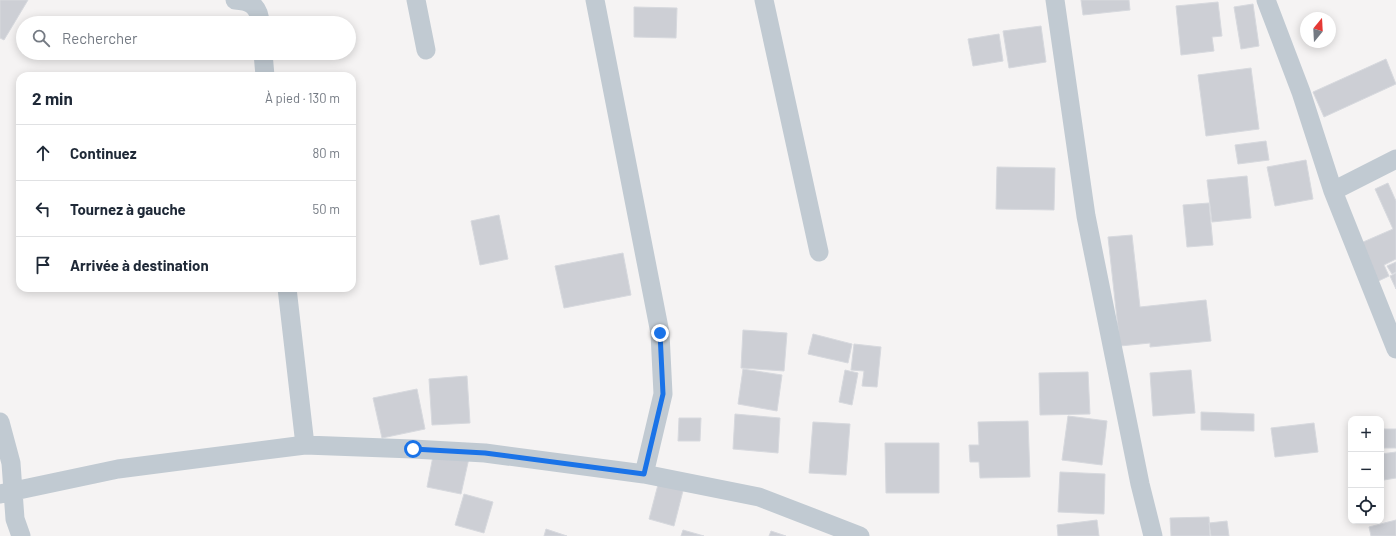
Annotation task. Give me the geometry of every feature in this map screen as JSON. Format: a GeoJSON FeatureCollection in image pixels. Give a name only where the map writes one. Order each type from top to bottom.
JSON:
{"type":"FeatureCollection","features":[{"type":"Feature","properties":{"kind":"street"},"geometry":{"type":"LineString","coordinates":[[236,0],[246,1],[255,7],[260,16]]}},
{"type":"Feature","properties":{"kind":"street"},"geometry":{"type":"LineString","coordinates":[[416,0],[426,50]]}},
{"type":"Feature","properties":{"kind":"street"},"geometry":{"type":"LineString","coordinates":[[595,0],[660,333],[663,394],[644,474]]}},
{"type":"Feature","properties":{"kind":"street"},"geometry":{"type":"LineString","coordinates":[[764,0],[819,252]]}},
{"type":"Feature","properties":{"kind":"street"},"geometry":{"type":"LineString","coordinates":[[1055,0],[1086,216],[1152,536]]}},
{"type":"Feature","properties":{"kind":"street"},"geometry":{"type":"LineString","coordinates":[[1266,0],[1301,92],[1332,191],[1396,349]]}},
{"type":"Feature","properties":{"kind":"street"},"geometry":{"type":"LineString","coordinates":[[264,60],[265,72]]}},
{"type":"Feature","properties":{"kind":"street"},"geometry":{"type":"LineString","coordinates":[[1332,191],[1396,158]]}},
{"type":"Feature","properties":{"kind":"street"},"geometry":{"type":"LineString","coordinates":[[287,292],[305,445]]}},
{"type":"Feature","properties":{"kind":"street"},"geometry":{"type":"LineString","coordinates":[[0,422],[11,463],[7,493],[21,536]]}},
{"type":"Feature","properties":{"kind":"street"},"geometry":{"type":"LineString","coordinates":[[7,493],[118,468],[305,445],[485,453],[644,474],[759,497],[860,536]]}},
{"type":"Feature","properties":{"kind":"building"},"geometry":{"type":"Polygon","coordinates":[[[0,0],[28,0],[18,16],[16,16],[16,20],[4,40],[0,38],[0,0]]]}},
{"type":"Feature","properties":{"kind":"building"},"geometry":{"type":"Polygon","coordinates":[[[1081,0],[1129,0],[1130,10],[1083,15],[1081,0]]]}},
{"type":"Feature","properties":{"kind":"building"},"geometry":{"type":"Polygon","coordinates":[[[1218,2],[1222,36],[1212,37],[1214,51],[1181,55],[1176,6],[1218,2]]]}},
{"type":"Feature","properties":{"kind":"building"},"geometry":{"type":"Polygon","coordinates":[[[1253,4],[1259,46],[1241,49],[1234,7],[1253,4]]]}},
{"type":"Feature","properties":{"kind":"building"},"geometry":{"type":"Polygon","coordinates":[[[634,7],[677,8],[676,38],[634,37],[634,7]]]}},
{"type":"Feature","properties":{"kind":"building"},"geometry":{"type":"Polygon","coordinates":[[[1041,26],[1046,62],[1009,68],[1003,31],[1041,26]]]}},
{"type":"Feature","properties":{"kind":"building"},"geometry":{"type":"Polygon","coordinates":[[[999,34],[1003,61],[973,66],[968,39],[999,34]]]}},
{"type":"Feature","properties":{"kind":"building"},"geometry":{"type":"Polygon","coordinates":[[[1386,59],[1396,84],[1324,117],[1313,92],[1386,59]]]}},
{"type":"Feature","properties":{"kind":"building"},"geometry":{"type":"Polygon","coordinates":[[[1251,68],[1259,129],[1206,136],[1198,75],[1251,68]]]}},
{"type":"Feature","properties":{"kind":"building"},"geometry":{"type":"Polygon","coordinates":[[[1266,141],[1269,160],[1238,164],[1235,145],[1266,141]]]}},
{"type":"Feature","properties":{"kind":"building"},"geometry":{"type":"Polygon","coordinates":[[[1306,160],[1313,199],[1275,206],[1267,167],[1306,160]]]}},
{"type":"Feature","properties":{"kind":"building"},"geometry":{"type":"Polygon","coordinates":[[[997,167],[1055,168],[1054,210],[996,209],[997,167]]]}},
{"type":"Feature","properties":{"kind":"building"},"geometry":{"type":"Polygon","coordinates":[[[1247,176],[1251,218],[1212,222],[1207,180],[1247,176]]]}},
{"type":"Feature","properties":{"kind":"building"},"geometry":{"type":"Polygon","coordinates":[[[1388,183],[1396,201],[1396,259],[1384,265],[1389,276],[1372,284],[1354,246],[1393,229],[1375,189],[1388,183]]]}},
{"type":"Feature","properties":{"kind":"building"},"geometry":{"type":"Polygon","coordinates":[[[1209,203],[1213,245],[1187,247],[1183,205],[1209,203]]]}},
{"type":"Feature","properties":{"kind":"building"},"geometry":{"type":"Polygon","coordinates":[[[499,215],[508,259],[480,265],[471,221],[499,215]]]}},
{"type":"Feature","properties":{"kind":"building"},"geometry":{"type":"Polygon","coordinates":[[[1132,235],[1140,307],[1206,300],[1211,341],[1150,347],[1150,343],[1120,346],[1108,237],[1132,235]]]}},
{"type":"Feature","properties":{"kind":"building"},"geometry":{"type":"Polygon","coordinates":[[[623,253],[631,295],[564,308],[555,266],[623,253]]]}},
{"type":"Feature","properties":{"kind":"building"},"geometry":{"type":"Polygon","coordinates":[[[1396,262],[1396,272],[1392,274],[1387,266],[1396,262]]]}},
{"type":"Feature","properties":{"kind":"building"},"geometry":{"type":"Polygon","coordinates":[[[1396,273],[1396,289],[1390,276],[1396,273]]]}},
{"type":"Feature","properties":{"kind":"building"},"geometry":{"type":"Polygon","coordinates":[[[743,330],[787,333],[784,371],[741,368],[743,330]]]}},
{"type":"Feature","properties":{"kind":"building"},"geometry":{"type":"Polygon","coordinates":[[[813,334],[852,344],[848,363],[808,354],[813,334]]]}},
{"type":"Feature","properties":{"kind":"building"},"geometry":{"type":"Polygon","coordinates":[[[854,344],[881,347],[877,387],[862,386],[864,371],[851,370],[854,344]]]}},
{"type":"Feature","properties":{"kind":"building"},"geometry":{"type":"Polygon","coordinates":[[[743,369],[782,375],[777,411],[738,404],[743,369]]]}},
{"type":"Feature","properties":{"kind":"building"},"geometry":{"type":"Polygon","coordinates":[[[845,370],[858,373],[852,405],[839,402],[845,370]]]}},
{"type":"Feature","properties":{"kind":"building"},"geometry":{"type":"Polygon","coordinates":[[[1191,370],[1195,413],[1153,416],[1150,373],[1191,370]]]}},
{"type":"Feature","properties":{"kind":"building"},"geometry":{"type":"Polygon","coordinates":[[[1088,372],[1090,414],[1040,415],[1039,373],[1088,372]]]}},
{"type":"Feature","properties":{"kind":"building"},"geometry":{"type":"Polygon","coordinates":[[[467,376],[470,423],[432,425],[429,379],[467,376]]]}},
{"type":"Feature","properties":{"kind":"building"},"geometry":{"type":"Polygon","coordinates":[[[417,389],[425,429],[382,438],[373,398],[417,389]]]}},
{"type":"Feature","properties":{"kind":"building"},"geometry":{"type":"Polygon","coordinates":[[[1201,412],[1254,414],[1254,431],[1201,430],[1201,412]]]}},
{"type":"Feature","properties":{"kind":"building"},"geometry":{"type":"Polygon","coordinates":[[[735,414],[780,418],[778,453],[733,449],[735,414]]]}},
{"type":"Feature","properties":{"kind":"building"},"geometry":{"type":"Polygon","coordinates":[[[1068,416],[1107,421],[1102,465],[1062,460],[1068,416]]]}},
{"type":"Feature","properties":{"kind":"building"},"geometry":{"type":"Polygon","coordinates":[[[679,418],[701,418],[700,441],[678,441],[679,418]]]}},
{"type":"Feature","properties":{"kind":"building"},"geometry":{"type":"Polygon","coordinates":[[[1028,421],[1030,477],[980,478],[979,462],[970,462],[969,445],[979,445],[978,422],[1028,421]]]}},
{"type":"Feature","properties":{"kind":"building"},"geometry":{"type":"Polygon","coordinates":[[[813,422],[850,424],[846,475],[809,473],[813,422]]]}},
{"type":"Feature","properties":{"kind":"building"},"geometry":{"type":"Polygon","coordinates":[[[1314,423],[1318,452],[1275,457],[1271,428],[1314,423]]]}},
{"type":"Feature","properties":{"kind":"building"},"geometry":{"type":"Polygon","coordinates":[[[1384,429],[1396,429],[1396,448],[1384,448],[1384,429]]]}},
{"type":"Feature","properties":{"kind":"building"},"geometry":{"type":"Polygon","coordinates":[[[885,443],[939,443],[939,493],[886,493],[885,443]]]}},
{"type":"Feature","properties":{"kind":"building"},"geometry":{"type":"Polygon","coordinates":[[[434,451],[469,458],[461,494],[427,487],[434,451]]]}},
{"type":"Feature","properties":{"kind":"building"},"geometry":{"type":"Polygon","coordinates":[[[1396,452],[1396,478],[1384,480],[1384,454],[1396,452]]]}},
{"type":"Feature","properties":{"kind":"building"},"geometry":{"type":"Polygon","coordinates":[[[1060,472],[1105,474],[1104,514],[1058,512],[1060,472]]]}},
{"type":"Feature","properties":{"kind":"building"},"geometry":{"type":"Polygon","coordinates":[[[660,477],[685,483],[674,526],[649,519],[660,477]]]}},
{"type":"Feature","properties":{"kind":"building"},"geometry":{"type":"Polygon","coordinates":[[[464,494],[493,502],[484,533],[455,525],[464,494]]]}},
{"type":"Feature","properties":{"kind":"building"},"geometry":{"type":"Polygon","coordinates":[[[1209,517],[1210,536],[1171,536],[1170,518],[1209,517]]]}},
{"type":"Feature","properties":{"kind":"building"},"geometry":{"type":"Polygon","coordinates":[[[1097,520],[1099,536],[1058,536],[1057,525],[1097,520]]]}},
{"type":"Feature","properties":{"kind":"building"},"geometry":{"type":"Polygon","coordinates":[[[1396,520],[1396,536],[1371,536],[1369,527],[1396,520]]]}},
{"type":"Feature","properties":{"kind":"building"},"geometry":{"type":"Polygon","coordinates":[[[1227,521],[1229,536],[1211,536],[1209,523],[1227,521]]]}},
{"type":"Feature","properties":{"kind":"building"},"geometry":{"type":"Polygon","coordinates":[[[546,529],[567,536],[544,536],[546,529]]]}},
{"type":"Feature","properties":{"kind":"building"},"geometry":{"type":"Polygon","coordinates":[[[683,530],[704,536],[681,536],[683,530]]]}},
{"type":"Feature","properties":{"kind":"building"},"geometry":{"type":"Polygon","coordinates":[[[771,531],[786,536],[769,536],[771,531]]]}},
{"type":"Feature","properties":{"kind":"route"},"geometry":{"type":"LineString","coordinates":[[413,449],[485,453],[644,474],[663,394],[660,333]]}}]}
